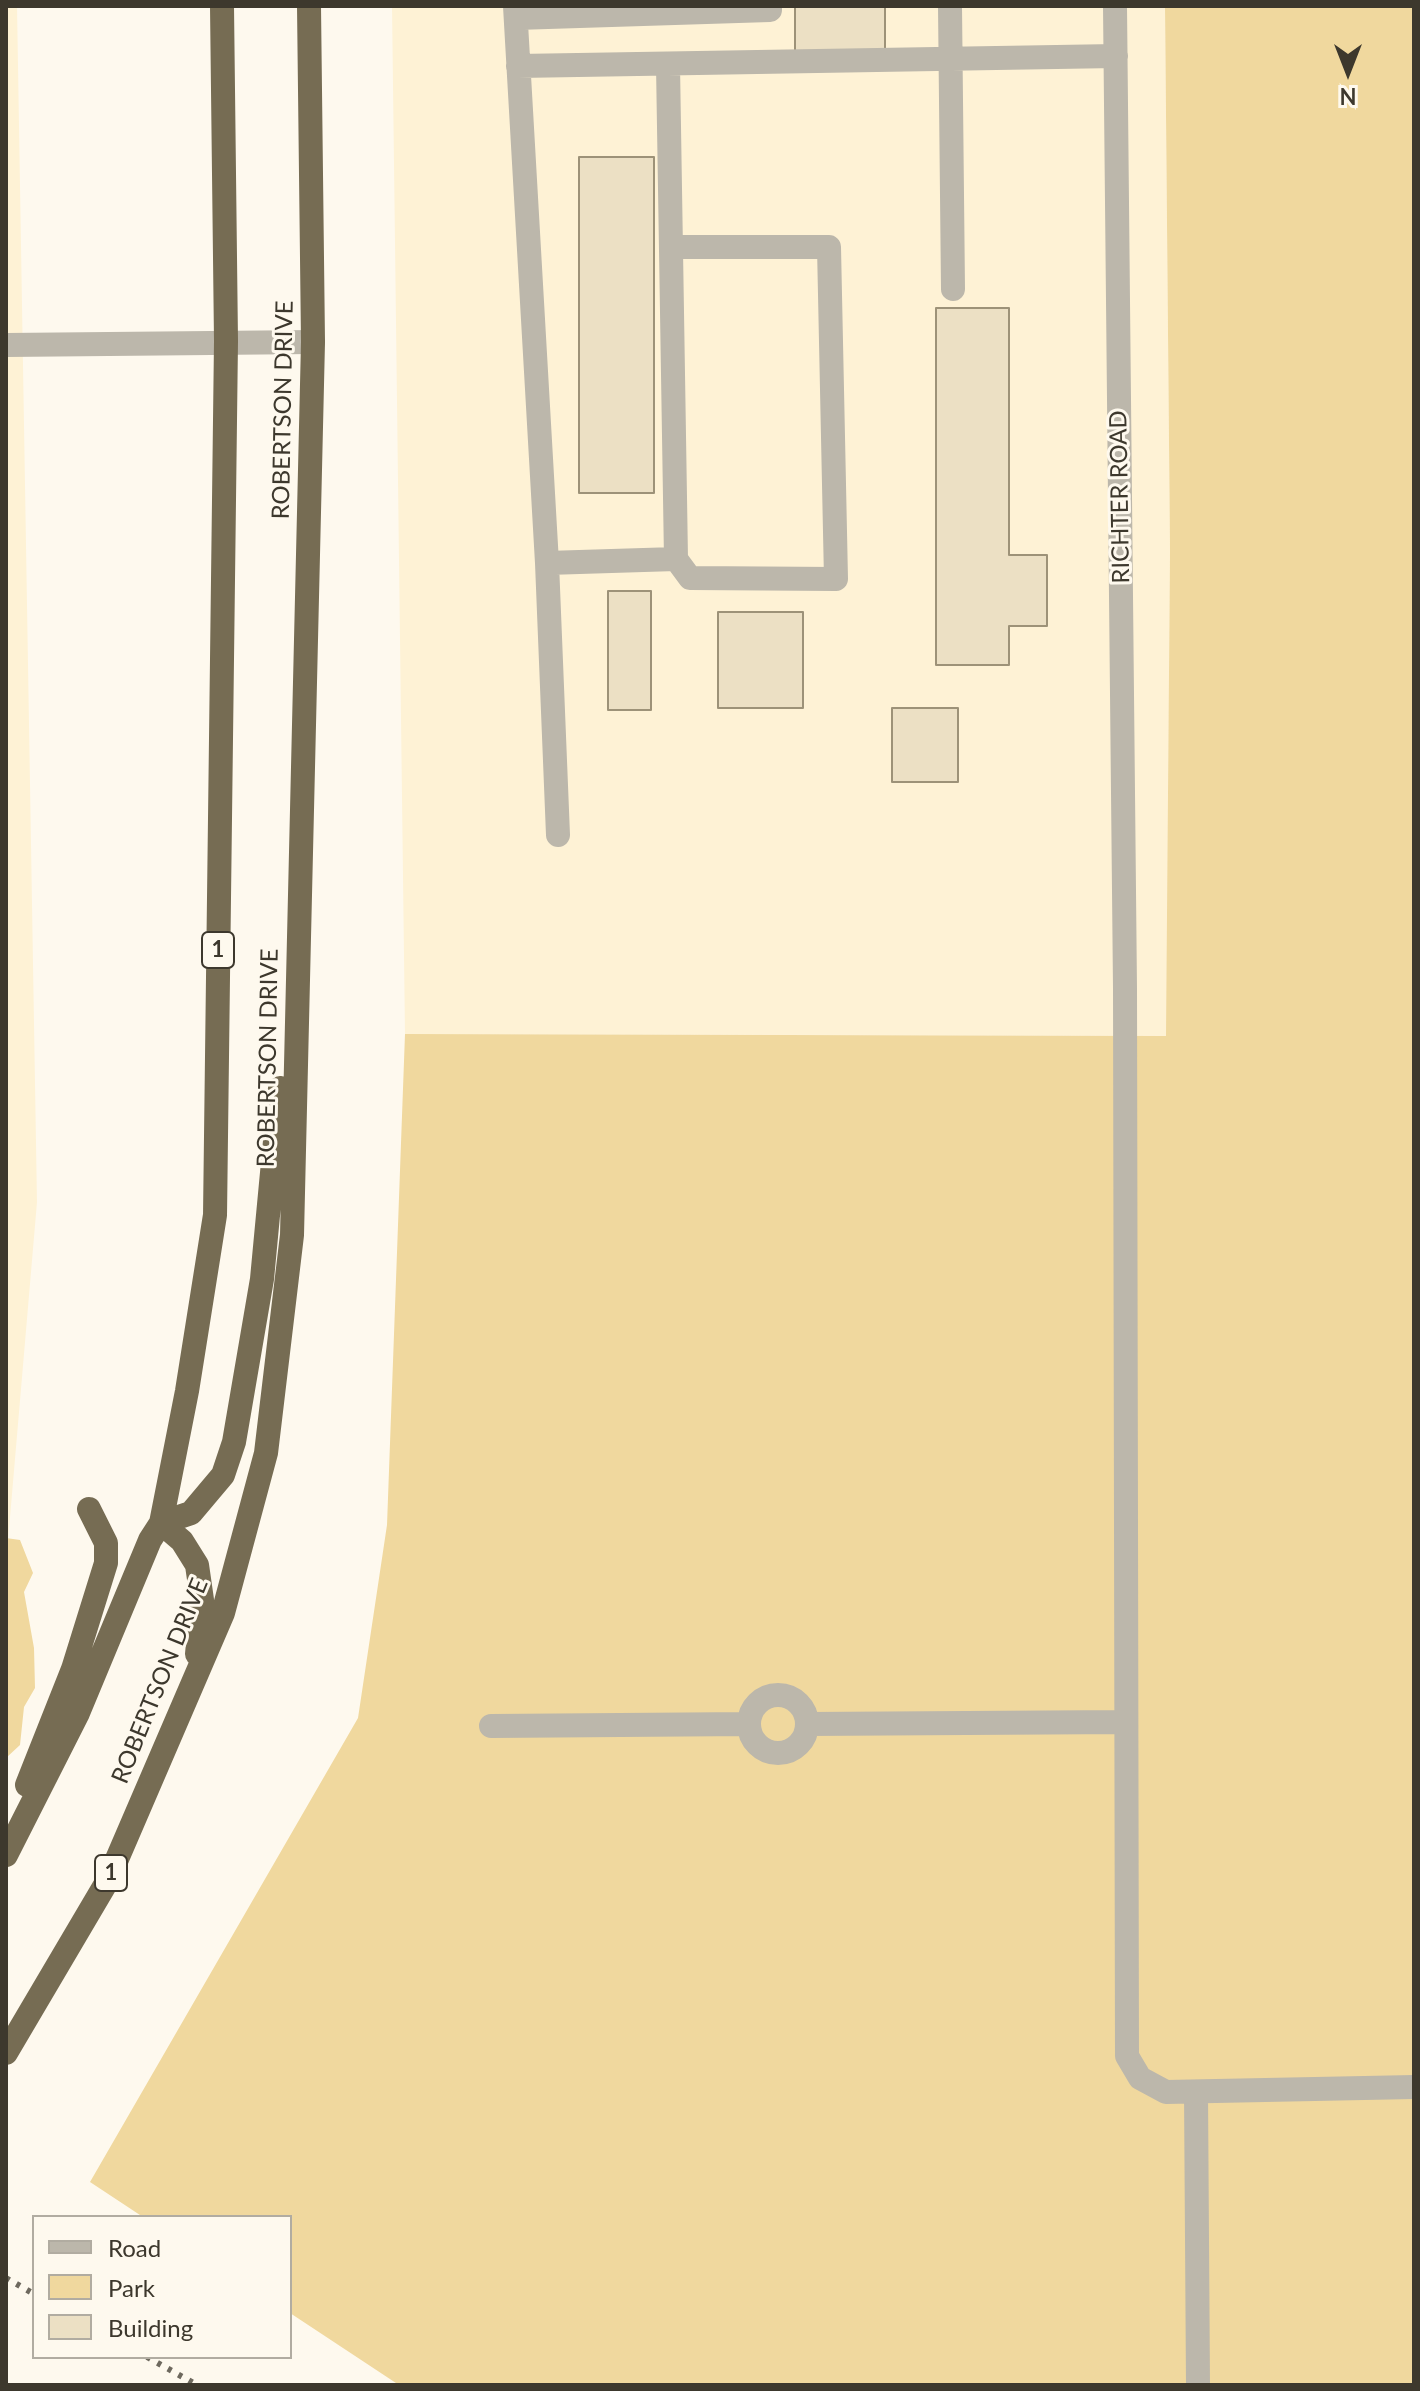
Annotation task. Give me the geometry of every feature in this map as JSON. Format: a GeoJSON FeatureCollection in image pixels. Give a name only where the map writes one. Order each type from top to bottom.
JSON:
{"type":"FeatureCollection","features":[{"type":"Feature","properties":{"kind":"highway","name":"1"},"geometry":{"type":"LineString","coordinates":[[8,1852],[78,1713],[150,1540],[161,1523],[187,1391],[215,1215],[226,341],[222,6]]}},
{"type":"Feature","properties":{"kind":"highway","name":"ROBERTSON DRIVE"},"geometry":{"type":"LineString","coordinates":[[6,2053],[108,1880],[223,1613],[266,1453],[292,1235],[313,342],[309,6]]}},
{"type":"Feature","properties":{"kind":"highway"},"geometry":{"type":"LineString","coordinates":[[161,1523],[191,1513],[223,1475],[234,1442],[262,1279],[282,1064],[298,984]]}},
{"type":"Feature","properties":{"kind":"highway"},"geometry":{"type":"LineString","coordinates":[[8,1852],[31,1772],[73,1669],[106,1563],[106,1543],[89,1509]]}},
{"type":"Feature","properties":{"kind":"highway"},"geometry":{"type":"LineString","coordinates":[[161,1523],[182,1541],[197,1565],[202,1600],[194,1681]]}},
{"type":"Feature","properties":{"kind":"lane"},"geometry":{"type":"LineString","coordinates":[[558,835],[547,563],[515,12],[770,10],[770,6]]}},
{"type":"Feature","properties":{"kind":"lane"},"geometry":{"type":"LineString","coordinates":[[950,6],[953,289]]}},
{"type":"Feature","properties":{"kind":"lane","name":"RICHTER ROAD"},"geometry":{"type":"LineString","coordinates":[[1115,6],[1125,988],[1127,2056],[1140,2078],[1166,2092],[1414,2087]]}},
{"type":"Feature","properties":{"kind":"lane"},"geometry":{"type":"LineString","coordinates":[[518,66],[1116,56]]}},
{"type":"Feature","properties":{"kind":"lane"},"geometry":{"type":"LineString","coordinates":[[668,65],[676,559],[690,578],[836,579],[829,247],[671,247]]}},
{"type":"Feature","properties":{"kind":"lane"},"geometry":{"type":"LineString","coordinates":[[6,345],[313,342]]}},
{"type":"Feature","properties":{"kind":"lane"},"geometry":{"type":"LineString","coordinates":[[547,563],[676,559]]}},
{"type":"Feature","properties":{"kind":"lane"},"geometry":{"type":"LineString","coordinates":[[786,1695],[805,1711],[808,1724],[805,1737],[796,1747],[771,1752],[760,1747],[749,1724],[752,1711],[760,1700],[786,1695]]}},
{"type":"Feature","properties":{"kind":"lane"},"geometry":{"type":"LineString","coordinates":[[808,1724],[1125,1722]]}},
{"type":"Feature","properties":{"kind":"lane"},"geometry":{"type":"LineString","coordinates":[[491,1726],[749,1724]]}},
{"type":"Feature","properties":{"kind":"lane"},"geometry":{"type":"LineString","coordinates":[[1196,2092],[1198,2385]]}},
{"type":"Feature","properties":{"kind":"shaded area"},"geometry":{"type":"Polygon","coordinates":[[[6,6],[17,6],[37,1202],[6,1564],[6,6]]]}},
{"type":"Feature","properties":{"kind":"shaded area"},"geometry":{"type":"Polygon","coordinates":[[[392,6],[1165,6],[1170,552],[1167,1036],[405,1034],[392,6]]]}},
{"type":"Feature","properties":{"kind":"green space"},"geometry":{"type":"Polygon","coordinates":[[[1165,6],[1414,6],[1414,2385],[399,2385],[292,2314],[292,2215],[140,2215],[90,2182],[358,1718],[387,1525],[405,1034],[1166,1036],[1170,552],[1165,6]]]}},
{"type":"Feature","properties":{"kind":"green space"},"geometry":{"type":"Polygon","coordinates":[[[6,1538],[20,1540],[33,1573],[24,1592],[34,1648],[35,1688],[24,1707],[20,1745],[6,1758],[6,1538]]]}},
{"type":"Feature","properties":{"kind":"building"},"geometry":{"type":"Polygon","coordinates":[[[795,6],[885,6],[885,54],[795,54],[795,6]]]}},
{"type":"Feature","properties":{"kind":"building"},"geometry":{"type":"Polygon","coordinates":[[[579,157],[654,157],[654,493],[579,493],[579,157]]]}},
{"type":"Feature","properties":{"kind":"building"},"geometry":{"type":"Polygon","coordinates":[[[936,308],[1009,308],[1009,555],[1047,555],[1047,626],[1009,626],[1009,665],[936,665],[936,308]]]}},
{"type":"Feature","properties":{"kind":"building"},"geometry":{"type":"Polygon","coordinates":[[[608,591],[651,591],[651,710],[608,710],[608,591]]]}},
{"type":"Feature","properties":{"kind":"building"},"geometry":{"type":"Polygon","coordinates":[[[718,612],[803,612],[803,708],[718,708],[718,612]]]}},
{"type":"Feature","properties":{"kind":"building"},"geometry":{"type":"Polygon","coordinates":[[[892,708],[958,708],[958,782],[892,782],[892,708]]]}},
{"type":"Feature","properties":{"kind":"railway"},"geometry":{"type":"LineString","coordinates":[[6,2278],[32,2293]]}},
{"type":"Feature","properties":{"kind":"railway"},"geometry":{"type":"LineString","coordinates":[[151,2359],[197,2385]]}}]}
